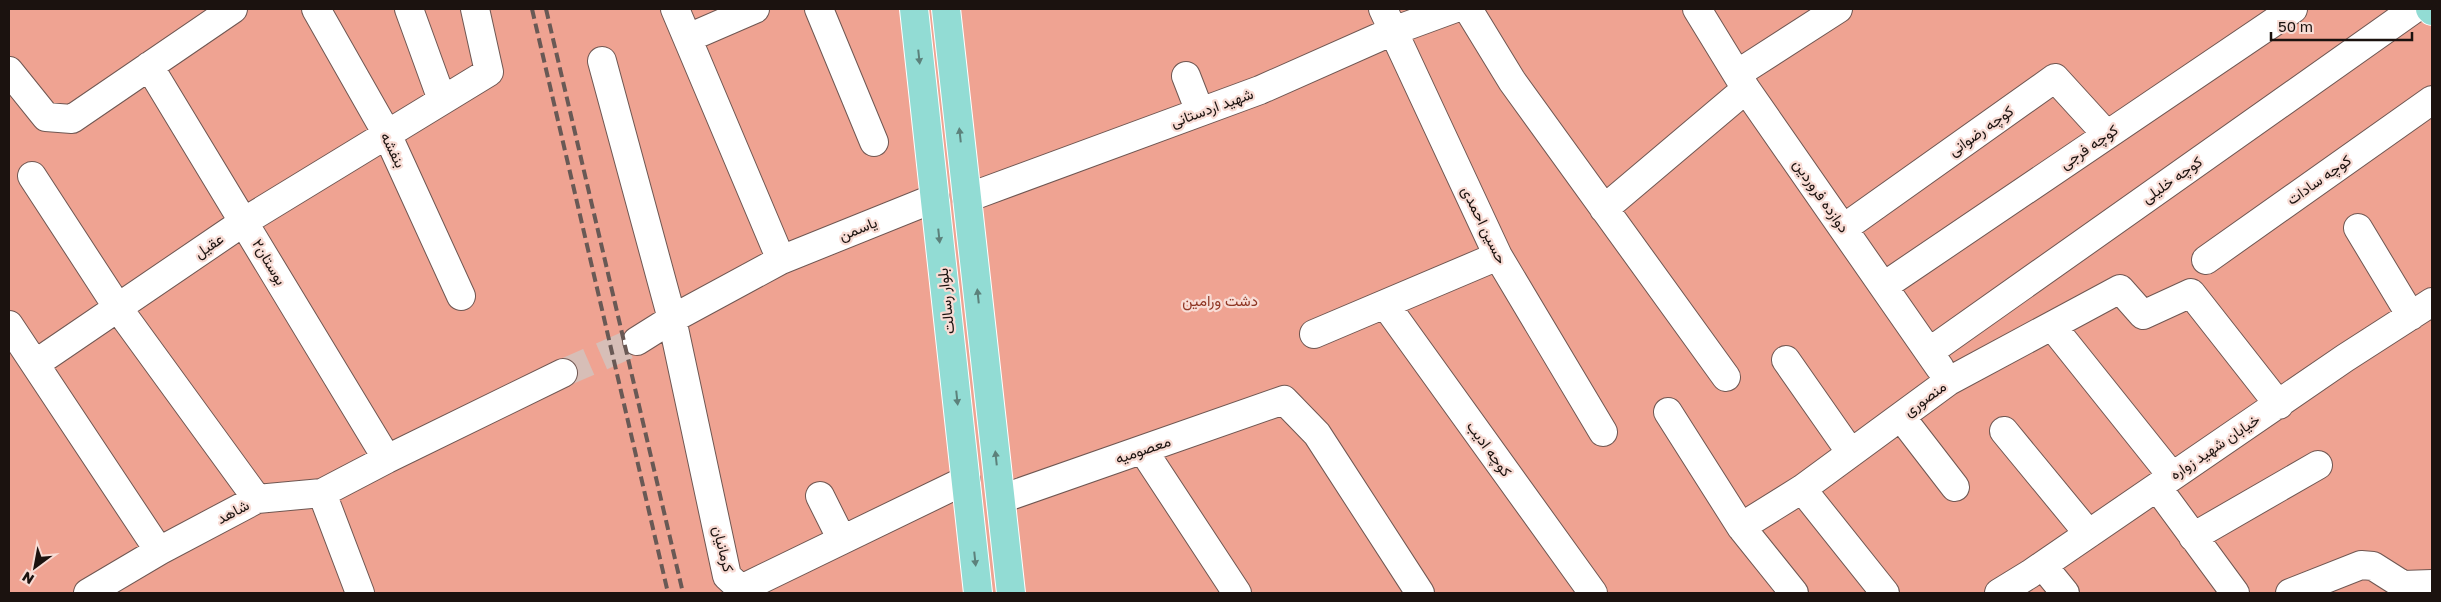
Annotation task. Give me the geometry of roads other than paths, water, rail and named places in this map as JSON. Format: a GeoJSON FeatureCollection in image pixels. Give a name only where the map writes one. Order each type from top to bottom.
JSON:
{"type":"FeatureCollection","features":[{"type":"Feature","properties":{"kind":"main road","name":"بلوار رسالت"},"geometry":{"type":"LineString","coordinates":[[914,9],[978,593]]}},
{"type":"Feature","properties":{"kind":"main road"},"geometry":{"type":"LineString","coordinates":[[946,9],[1011,593]]}},
{"type":"Feature","properties":{"kind":"street"},"geometry":{"type":"LineString","coordinates":[[9,71],[46,117],[72,119],[233,9]]}},
{"type":"Feature","properties":{"kind":"street","name":"بنفشه"},"geometry":{"type":"LineString","coordinates":[[316,9],[387,134],[461,296]]}},
{"type":"Feature","properties":{"kind":"street"},"geometry":{"type":"LineString","coordinates":[[409,9],[442,100]]}},
{"type":"Feature","properties":{"kind":"street","name":"عقیل"},"geometry":{"type":"LineString","coordinates":[[35,364],[245,221],[488,72],[475,9]]}},
{"type":"Feature","properties":{"kind":"street"},"geometry":{"type":"LineString","coordinates":[[674,9],[688,38],[780,260]]}},
{"type":"Feature","properties":{"kind":"street"},"geometry":{"type":"LineString","coordinates":[[688,38],[755,9]]}},
{"type":"Feature","properties":{"kind":"street"},"geometry":{"type":"LineString","coordinates":[[819,9],[874,142]]}},
{"type":"Feature","properties":{"kind":"street","name":"شهید اردستانی"},"geometry":{"type":"LineString","coordinates":[[967,198],[1260,90],[1388,20],[1453,9]]}},
{"type":"Feature","properties":{"kind":"street"},"geometry":{"type":"LineString","coordinates":[[1468,9],[1512,81],[1726,377]]}},
{"type":"Feature","properties":{"kind":"street"},"geometry":{"type":"LineString","coordinates":[[1604,209],[1741,82],[1838,9]]}},
{"type":"Feature","properties":{"kind":"street","name":"کوچه فرجی"},"geometry":{"type":"LineString","coordinates":[[1884,286],[2293,9]]}},
{"type":"Feature","properties":{"kind":"street","name":"کوچه خلیلی"},"geometry":{"type":"LineString","coordinates":[[1929,352],[2414,9]]}},
{"type":"Feature","properties":{"kind":"street","name":"دوازده فروردین"},"geometry":{"type":"LineString","coordinates":[[1705,12],[1741,82],[1949,382]]}},
{"type":"Feature","properties":{"kind":"street","name":"حسین احمدی"},"geometry":{"type":"LineString","coordinates":[[1388,20],[1498,256],[1603,432]]}},
{"type":"Feature","properties":{"kind":"street"},"geometry":{"type":"LineString","coordinates":[[602,61],[672,319]]}},
{"type":"Feature","properties":{"kind":"street","name":"بوستان۲"},"geometry":{"type":"LineString","coordinates":[[149,66],[245,221],[387,458]]}},
{"type":"Feature","properties":{"kind":"street"},"geometry":{"type":"LineString","coordinates":[[1186,76],[1200,112]]}},
{"type":"Feature","properties":{"kind":"street","name":"کوچه رضوانی"},"geometry":{"type":"LineString","coordinates":[[1844,228],[2055,78],[2107,135]]}},
{"type":"Feature","properties":{"kind":"street","name":"کوچه سادات"},"geometry":{"type":"LineString","coordinates":[[2206,260],[2432,100]]}},
{"type":"Feature","properties":{"kind":"street"},"geometry":{"type":"LineString","coordinates":[[32,176],[118,308],[257,499]]}},
{"type":"Feature","properties":{"kind":"street","name":"یاسمن"},"geometry":{"type":"LineString","coordinates":[[637,340],[780,260],[935,198]]}},
{"type":"Feature","properties":{"kind":"street"},"geometry":{"type":"LineString","coordinates":[[2358,228],[2422,309]]}},
{"type":"Feature","properties":{"kind":"street"},"geometry":{"type":"LineString","coordinates":[[1314,334],[1498,256]]}},
{"type":"Feature","properties":{"kind":"street","name":"منصوری"},"geometry":{"type":"LineString","coordinates":[[1741,527],[1802,489],[1949,382],[2120,289],[2143,315],[2191,293],[2279,405]]}},
{"type":"Feature","properties":{"kind":"street","name":"کوچه ادیب"},"geometry":{"type":"LineString","coordinates":[[1385,304],[1594,593]]}},
{"type":"Feature","properties":{"kind":"street","name":"خیابان شهید زواره"},"geometry":{"type":"LineString","coordinates":[[1999,593],[2030,574],[2279,405],[2345,358],[2422,309]]}},
{"type":"Feature","properties":{"kind":"street","name":"کرمانیان"},"geometry":{"type":"LineString","coordinates":[[672,319],[727,576],[741,589],[966,480]]}},
{"type":"Feature","properties":{"kind":"street"},"geometry":{"type":"LineString","coordinates":[[9,325],[159,551]]}},
{"type":"Feature","properties":{"kind":"street"},"geometry":{"type":"LineString","coordinates":[[2052,326],[2165,482],[2224,589]]}},
{"type":"Feature","properties":{"kind":"street"},"geometry":{"type":"LineString","coordinates":[[1786,360],[1851,453]]}},
{"type":"Feature","properties":{"kind":"street","name":"شاهد"},"geometry":{"type":"LineString","coordinates":[[88,593],[159,551],[257,499],[322,493],[387,458],[563,373]]}},
{"type":"Feature","properties":{"kind":"street","name":"معصومیه"},"geometry":{"type":"LineString","coordinates":[[1001,499],[1284,400],[1317,434],[1420,593]]}},
{"type":"Feature","properties":{"kind":"street"},"geometry":{"type":"LineString","coordinates":[[1668,412],[1741,527],[1794,593]]}},
{"type":"Feature","properties":{"kind":"street"},"geometry":{"type":"LineString","coordinates":[[1901,417],[1955,487]]}},
{"type":"Feature","properties":{"kind":"street"},"geometry":{"type":"LineString","coordinates":[[2004,431],[2088,533]]}},
{"type":"Feature","properties":{"kind":"street"},"geometry":{"type":"LineString","coordinates":[[1143,450],[1237,593]]}},
{"type":"Feature","properties":{"kind":"street"},"geometry":{"type":"LineString","coordinates":[[2194,537],[2318,465]]}},
{"type":"Feature","properties":{"kind":"street"},"geometry":{"type":"LineString","coordinates":[[1802,489],[1885,593]]}},
{"type":"Feature","properties":{"kind":"street"},"geometry":{"type":"LineString","coordinates":[[322,493],[360,593]]}},
{"type":"Feature","properties":{"kind":"street"},"geometry":{"type":"LineString","coordinates":[[820,496],[842,540]]}},
{"type":"Feature","properties":{"kind":"street"},"geometry":{"type":"LineString","coordinates":[[2290,593],[2361,565],[2373,566],[2403,585],[2432,584]]}},
{"type":"Feature","properties":{"kind":"street"},"geometry":{"type":"LineString","coordinates":[[2048,572],[2065,593]]}},
{"type":"Feature","properties":{"kind":"tunnel"},"geometry":{"type":"LineString","coordinates":[[563,373],[637,341]]}},
{"type":"Feature","properties":{"kind":"railway"},"geometry":{"type":"LineString","coordinates":[[532,9],[668,593]]}},
{"type":"Feature","properties":{"kind":"railway"},"geometry":{"type":"LineString","coordinates":[[546,9],[683,593]]}},
{"type":"Feature","properties":{"kind":"park label","name":"دشت ورامین"},"geometry":{"type":"Point","coordinates":[1220,301]}}]}
